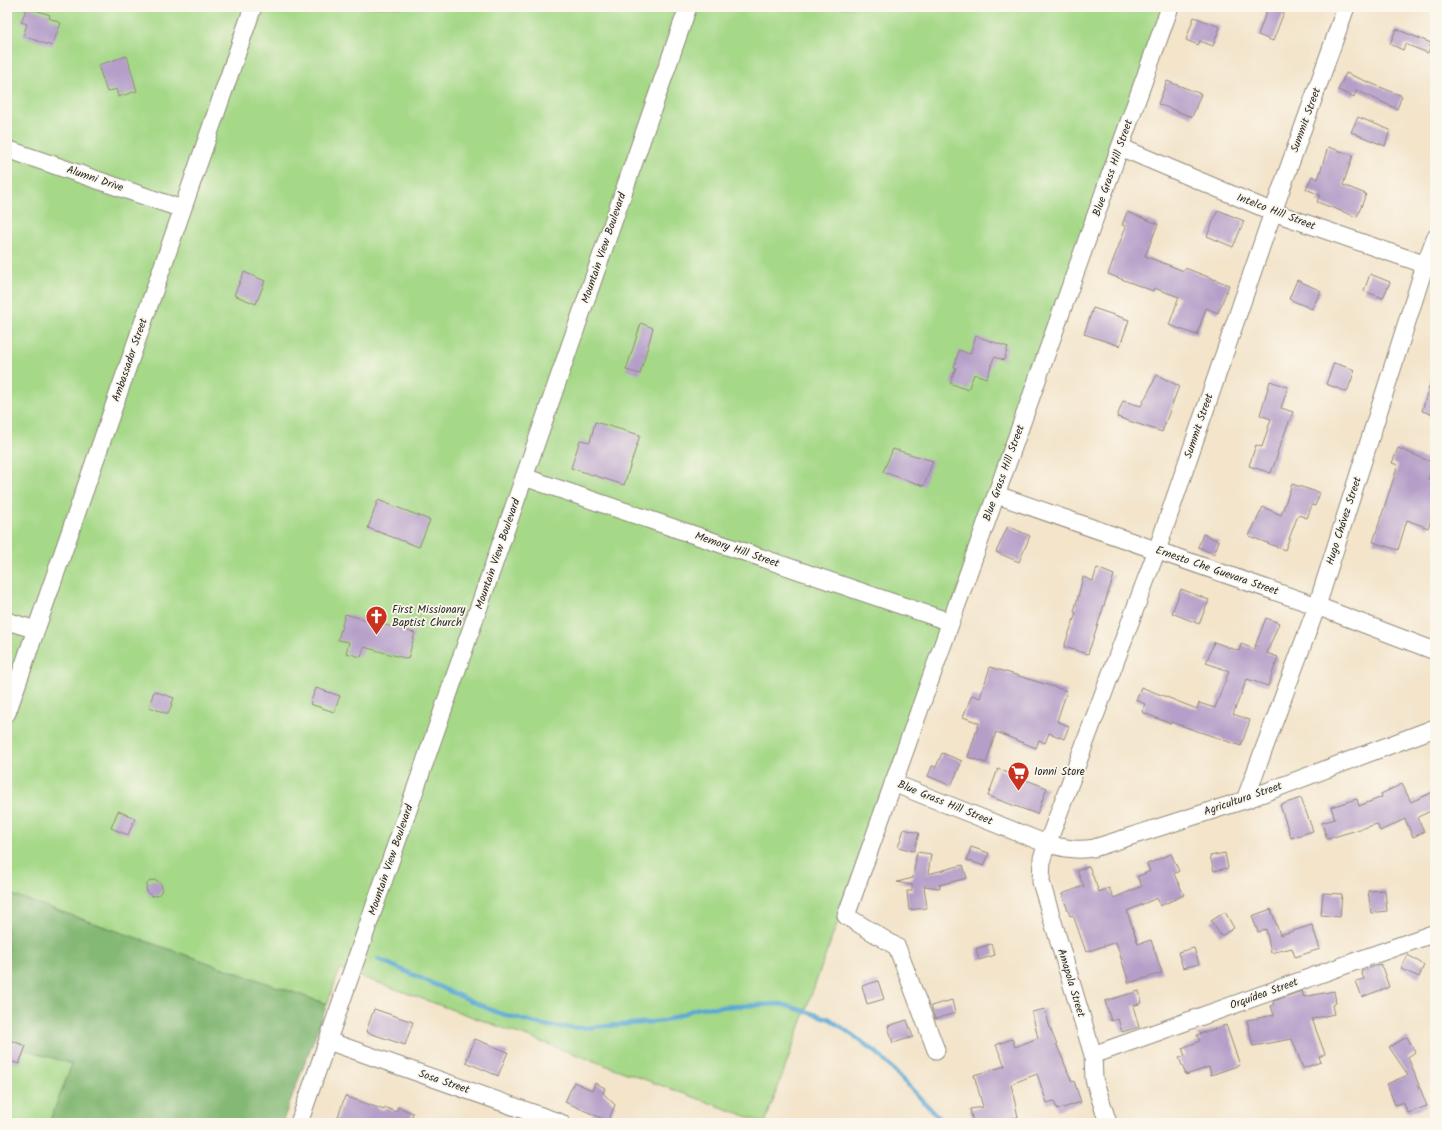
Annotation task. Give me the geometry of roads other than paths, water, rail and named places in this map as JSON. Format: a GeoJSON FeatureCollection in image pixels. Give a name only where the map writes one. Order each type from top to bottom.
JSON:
{"type":"FeatureCollection","features":[{"type":"Feature","properties":{"kind":"street","name":"Ambassador Street"},"geometry":{"type":"LineString","coordinates":[[7,713],[253,7]]}},
{"type":"Feature","properties":{"kind":"street","name":"Mountain View Boulevard"},"geometry":{"type":"LineString","coordinates":[[299,1123],[688,7]]}},
{"type":"Feature","properties":{"kind":"street","name":"Blue Grass Hill Street"},"geometry":{"type":"LineString","coordinates":[[1048,844],[893,783],[1170,7]]}},
{"type":"Feature","properties":{"kind":"street","name":"Summit Street"},"geometry":{"type":"LineString","coordinates":[[1048,844],[1157,550],[1273,212],[1346,7]]}},
{"type":"Feature","properties":{"kind":"street","name":"Intelco Hill Street"},"geometry":{"type":"LineString","coordinates":[[1120,147],[1273,212],[1430,267]]}},
{"type":"Feature","properties":{"kind":"street","name":"Alumni Drive"},"geometry":{"type":"LineString","coordinates":[[7,148],[182,209]]}},
{"type":"Feature","properties":{"kind":"street","name":"Hugo Chávez Street"},"geometry":{"type":"LineString","coordinates":[[1245,800],[1317,606],[1430,267],[1435,238]]}},
{"type":"Feature","properties":{"kind":"street","name":"Memory Hill Street"},"geometry":{"type":"LineString","coordinates":[[524,477],[950,622]]}},
{"type":"Feature","properties":{"kind":"street","name":"Ernesto Che Guevara Street"},"geometry":{"type":"LineString","coordinates":[[997,495],[1317,606],[1435,651]]}},
{"type":"Feature","properties":{"kind":"street"},"geometry":{"type":"LineString","coordinates":[[7,621],[36,630]]}},
{"type":"Feature","properties":{"kind":"street","name":"Agricultura Street"},"geometry":{"type":"LineString","coordinates":[[1048,844],[1070,850],[1094,848],[1245,800],[1435,728]]}},
{"type":"Feature","properties":{"kind":"street"},"geometry":{"type":"LineString","coordinates":[[893,783],[846,916],[897,947],[936,1050]]}},
{"type":"Feature","properties":{"kind":"street","name":"Amapola Street"},"geometry":{"type":"LineString","coordinates":[[1048,844],[1042,858],[1041,882],[1093,1055],[1094,1079],[1108,1123]]}},
{"type":"Feature","properties":{"kind":"street","name":"Orquídea Street"},"geometry":{"type":"LineString","coordinates":[[1093,1055],[1435,933]]}},
{"type":"Feature","properties":{"kind":"street","name":"Sosa Street"},"geometry":{"type":"LineString","coordinates":[[328,1041],[561,1123]]}},
{"type":"Feature","properties":{"kind":"waterway"},"geometry":{"type":"LineString","coordinates":[[378,959],[498,1013],[547,1026],[583,1028],[664,1021],[698,1008],[781,1004],[830,1019],[876,1052],[944,1123]]}},
{"type":"Feature","properties":{"kind":"place","name":"First Missionary Baptist Church"},"geometry":{"type":"Point","coordinates":[377,636]}},
{"type":"Feature","properties":{"kind":"place","name":"Ionni Store"},"geometry":{"type":"Point","coordinates":[1018,792]}}]}
